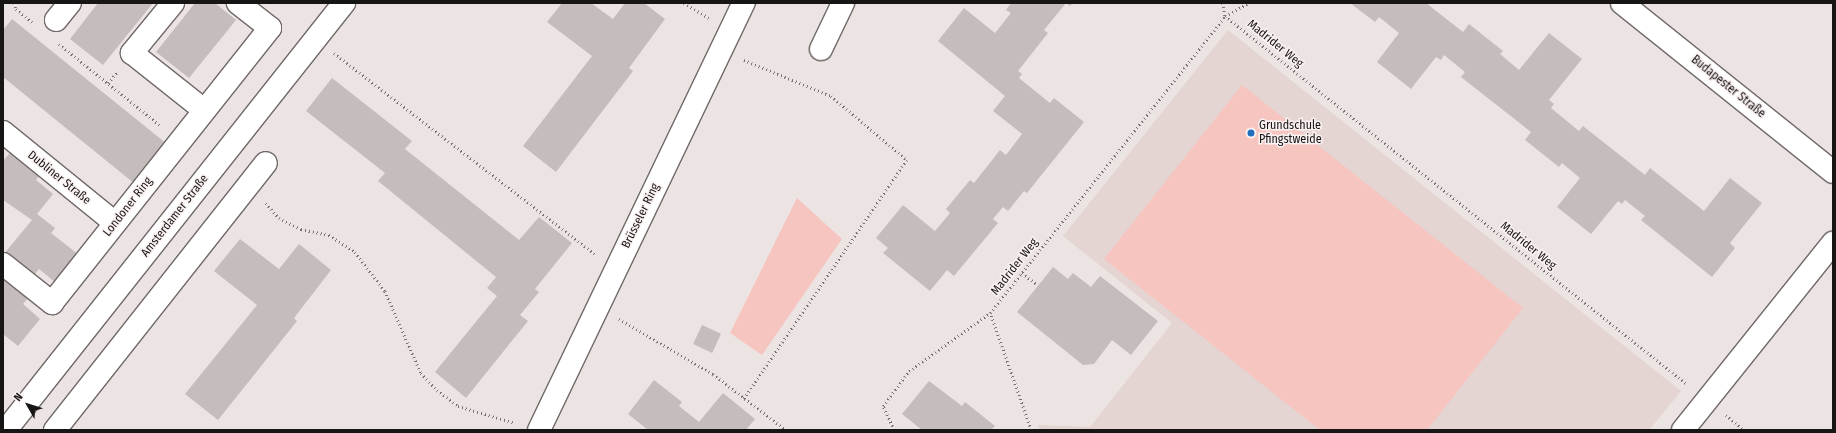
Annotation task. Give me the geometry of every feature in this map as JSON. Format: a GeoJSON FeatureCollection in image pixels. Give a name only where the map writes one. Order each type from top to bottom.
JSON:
{"type":"FeatureCollection","features":[{"type":"Feature","properties":{"kind":"street"},"geometry":{"type":"LineString","coordinates":[[56,20],[70,3]]}},
{"type":"Feature","properties":{"kind":"street"},"geometry":{"type":"LineString","coordinates":[[173,3],[132,53],[204,110]]}},
{"type":"Feature","properties":{"kind":"street","name":"Londoner Ring"},"geometry":{"type":"LineString","coordinates":[[3,264],[52,303],[270,28],[238,3]]}},
{"type":"Feature","properties":{"kind":"street","name":"Amsterdamer Straße"},"geometry":{"type":"LineString","coordinates":[[6,430],[344,3]]}},
{"type":"Feature","properties":{"kind":"street","name":"Brüsseler Ring"},"geometry":{"type":"LineString","coordinates":[[529,427],[598,307],[744,3]]}},
{"type":"Feature","properties":{"kind":"street"},"geometry":{"type":"LineString","coordinates":[[821,49],[843,3]]}},
{"type":"Feature","properties":{"kind":"street","name":"Budapester Straße"},"geometry":{"type":"LineString","coordinates":[[1622,3],[1833,172]]}},
{"type":"Feature","properties":{"kind":"street","name":"Dubliner Straße"},"geometry":{"type":"LineString","coordinates":[[3,132],[115,223]]}},
{"type":"Feature","properties":{"kind":"street"},"geometry":{"type":"LineString","coordinates":[[55,430],[266,163]]}},
{"type":"Feature","properties":{"kind":"street"},"geometry":{"type":"LineString","coordinates":[[1683,430],[1833,243]]}},
{"type":"Feature","properties":{"kind":"path"},"geometry":{"type":"LineString","coordinates":[[14,3],[16,9],[34,24]]}},
{"type":"Feature","properties":{"kind":"path"},"geometry":{"type":"LineString","coordinates":[[684,3],[731,29]]}},
{"type":"Feature","properties":{"kind":"path"},"geometry":{"type":"LineString","coordinates":[[1223,3],[1225,16],[1248,3]]}},
{"type":"Feature","properties":{"kind":"path","name":"Madrider Weg"},"geometry":{"type":"LineString","coordinates":[[1031,430],[990,313],[1225,16],[1706,400]]}},
{"type":"Feature","properties":{"kind":"path"},"geometry":{"type":"LineString","coordinates":[[315,38],[615,270]]}},
{"type":"Feature","properties":{"kind":"path"},"geometry":{"type":"LineString","coordinates":[[57,42],[180,142]]}},
{"type":"Feature","properties":{"kind":"path"},"geometry":{"type":"LineString","coordinates":[[720,51],[831,96],[907,160],[744,400]]}},
{"type":"Feature","properties":{"kind":"path"},"geometry":{"type":"LineString","coordinates":[[249,185],[279,218],[301,229],[329,235],[355,252],[385,291],[421,372],[437,390],[458,406],[529,427]]}},
{"type":"Feature","properties":{"kind":"path"},"geometry":{"type":"LineString","coordinates":[[1022,273],[1038,285]]}},
{"type":"Feature","properties":{"kind":"path"},"geometry":{"type":"LineString","coordinates":[[598,307],[713,374],[744,400],[786,430]]}},
{"type":"Feature","properties":{"kind":"path"},"geometry":{"type":"LineString","coordinates":[[894,430],[883,406],[910,371],[990,313]]}},
{"type":"Feature","properties":{"kind":"shaded area","name":"Grundschule Pfingstweide"},"geometry":{"type":"Polygon","coordinates":[[[1228,30],[1681,391],[1649,430],[1040,430],[1038,425],[1090,427],[1172,323],[1063,236],[1228,30]]]}},
{"type":"Feature","properties":{"kind":"shaded area"},"geometry":{"type":"Polygon","coordinates":[[[1242,85],[1523,308],[1427,430],[1320,430],[1104,259],[1242,85]]]}},
{"type":"Feature","properties":{"kind":"shaded area"},"geometry":{"type":"Polygon","coordinates":[[[797,198],[842,239],[762,355],[730,333],[797,198]]]}},
{"type":"Feature","properties":{"kind":"building"},"geometry":{"type":"Polygon","coordinates":[[[98,3],[153,3],[103,65],[70,39],[98,3]]]}},
{"type":"Feature","properties":{"kind":"building"},"geometry":{"type":"Polygon","coordinates":[[[195,3],[215,3],[236,20],[189,78],[156,52],[195,3]]]}},
{"type":"Feature","properties":{"kind":"building"},"geometry":{"type":"Polygon","coordinates":[[[562,3],[591,3],[613,19],[625,3],[644,3],[665,19],[629,68],[633,71],[556,172],[523,146],[592,56],[547,22],[562,3]]]}},
{"type":"Feature","properties":{"kind":"building"},"geometry":{"type":"Polygon","coordinates":[[[1011,3],[1066,3],[1044,30],[1048,33],[1018,71],[1022,74],[1019,78],[1050,103],[1054,98],[1084,122],[1027,193],[1024,191],[1008,211],[1003,207],[993,219],[998,223],[954,276],[947,270],[930,291],[883,253],[888,248],[876,238],[903,205],[935,231],[950,213],[946,209],[970,180],[974,183],[1000,150],[1006,155],[1022,134],[993,111],[1005,96],[938,41],[964,8],[995,33],[1011,13],[1006,10],[1011,3]]]}},
{"type":"Feature","properties":{"kind":"building"},"geometry":{"type":"Polygon","coordinates":[[[1066,3],[1073,3],[1070,6],[1066,3]]]}},
{"type":"Feature","properties":{"kind":"building"},"geometry":{"type":"Polygon","coordinates":[[[1350,3],[1426,3],[1463,32],[1469,24],[1503,51],[1500,54],[1519,70],[1549,33],[1582,59],[1549,100],[1554,104],[1551,108],[1579,131],[1583,126],[1645,175],[1650,168],[1704,211],[1730,178],[1762,203],[1730,243],[1735,248],[1712,277],[1641,220],[1645,216],[1625,200],[1622,204],[1618,201],[1591,234],[1557,207],[1580,178],[1562,163],[1559,167],[1525,140],[1531,132],[1461,77],[1465,72],[1444,55],[1441,60],[1436,57],[1411,89],[1377,62],[1399,33],[1379,17],[1375,22],[1350,3]]]}},
{"type":"Feature","properties":{"kind":"building"},"geometry":{"type":"Polygon","coordinates":[[[12,19],[167,144],[135,184],[3,77],[3,30],[12,19]]]}},
{"type":"Feature","properties":{"kind":"building"},"geometry":{"type":"Polygon","coordinates":[[[332,78],[412,141],[405,149],[519,240],[539,217],[572,243],[535,289],[539,292],[520,315],[528,321],[466,398],[435,372],[497,296],[487,288],[496,277],[378,181],[385,173],[306,111],[332,78]]]}},
{"type":"Feature","properties":{"kind":"building"},"geometry":{"type":"Polygon","coordinates":[[[13,149],[42,172],[36,180],[53,194],[37,214],[55,228],[51,233],[79,255],[56,283],[39,269],[32,278],[3,255],[32,220],[3,200],[3,161],[13,149]]]}},
{"type":"Feature","properties":{"kind":"building"},"geometry":{"type":"Polygon","coordinates":[[[240,239],[279,269],[299,244],[331,270],[294,318],[297,321],[218,420],[185,394],[257,305],[214,271],[240,239]]]}},
{"type":"Feature","properties":{"kind":"building"},"geometry":{"type":"Polygon","coordinates":[[[1053,267],[1068,279],[1073,273],[1091,287],[1100,276],[1158,321],[1131,355],[1112,340],[1094,364],[1083,365],[1017,312],[1053,267]]]}},
{"type":"Feature","properties":{"kind":"building"},"geometry":{"type":"Polygon","coordinates":[[[3,276],[29,297],[23,304],[40,319],[18,346],[3,334],[3,276]]]}},
{"type":"Feature","properties":{"kind":"building"},"geometry":{"type":"Polygon","coordinates":[[[702,325],[721,334],[712,353],[693,344],[702,325]]]}},
{"type":"Feature","properties":{"kind":"building"},"geometry":{"type":"Polygon","coordinates":[[[654,380],[682,402],[679,406],[699,422],[723,393],[755,419],[746,430],[648,430],[628,414],[654,380]]]}},
{"type":"Feature","properties":{"kind":"building"},"geometry":{"type":"Polygon","coordinates":[[[929,381],[962,406],[965,402],[995,426],[991,430],[922,430],[902,414],[929,381]]]}},
{"type":"Feature","properties":{"kind":"place","name":"Grundschule Pfingstweide"},"geometry":{"type":"Point","coordinates":[1251,133]}}]}
